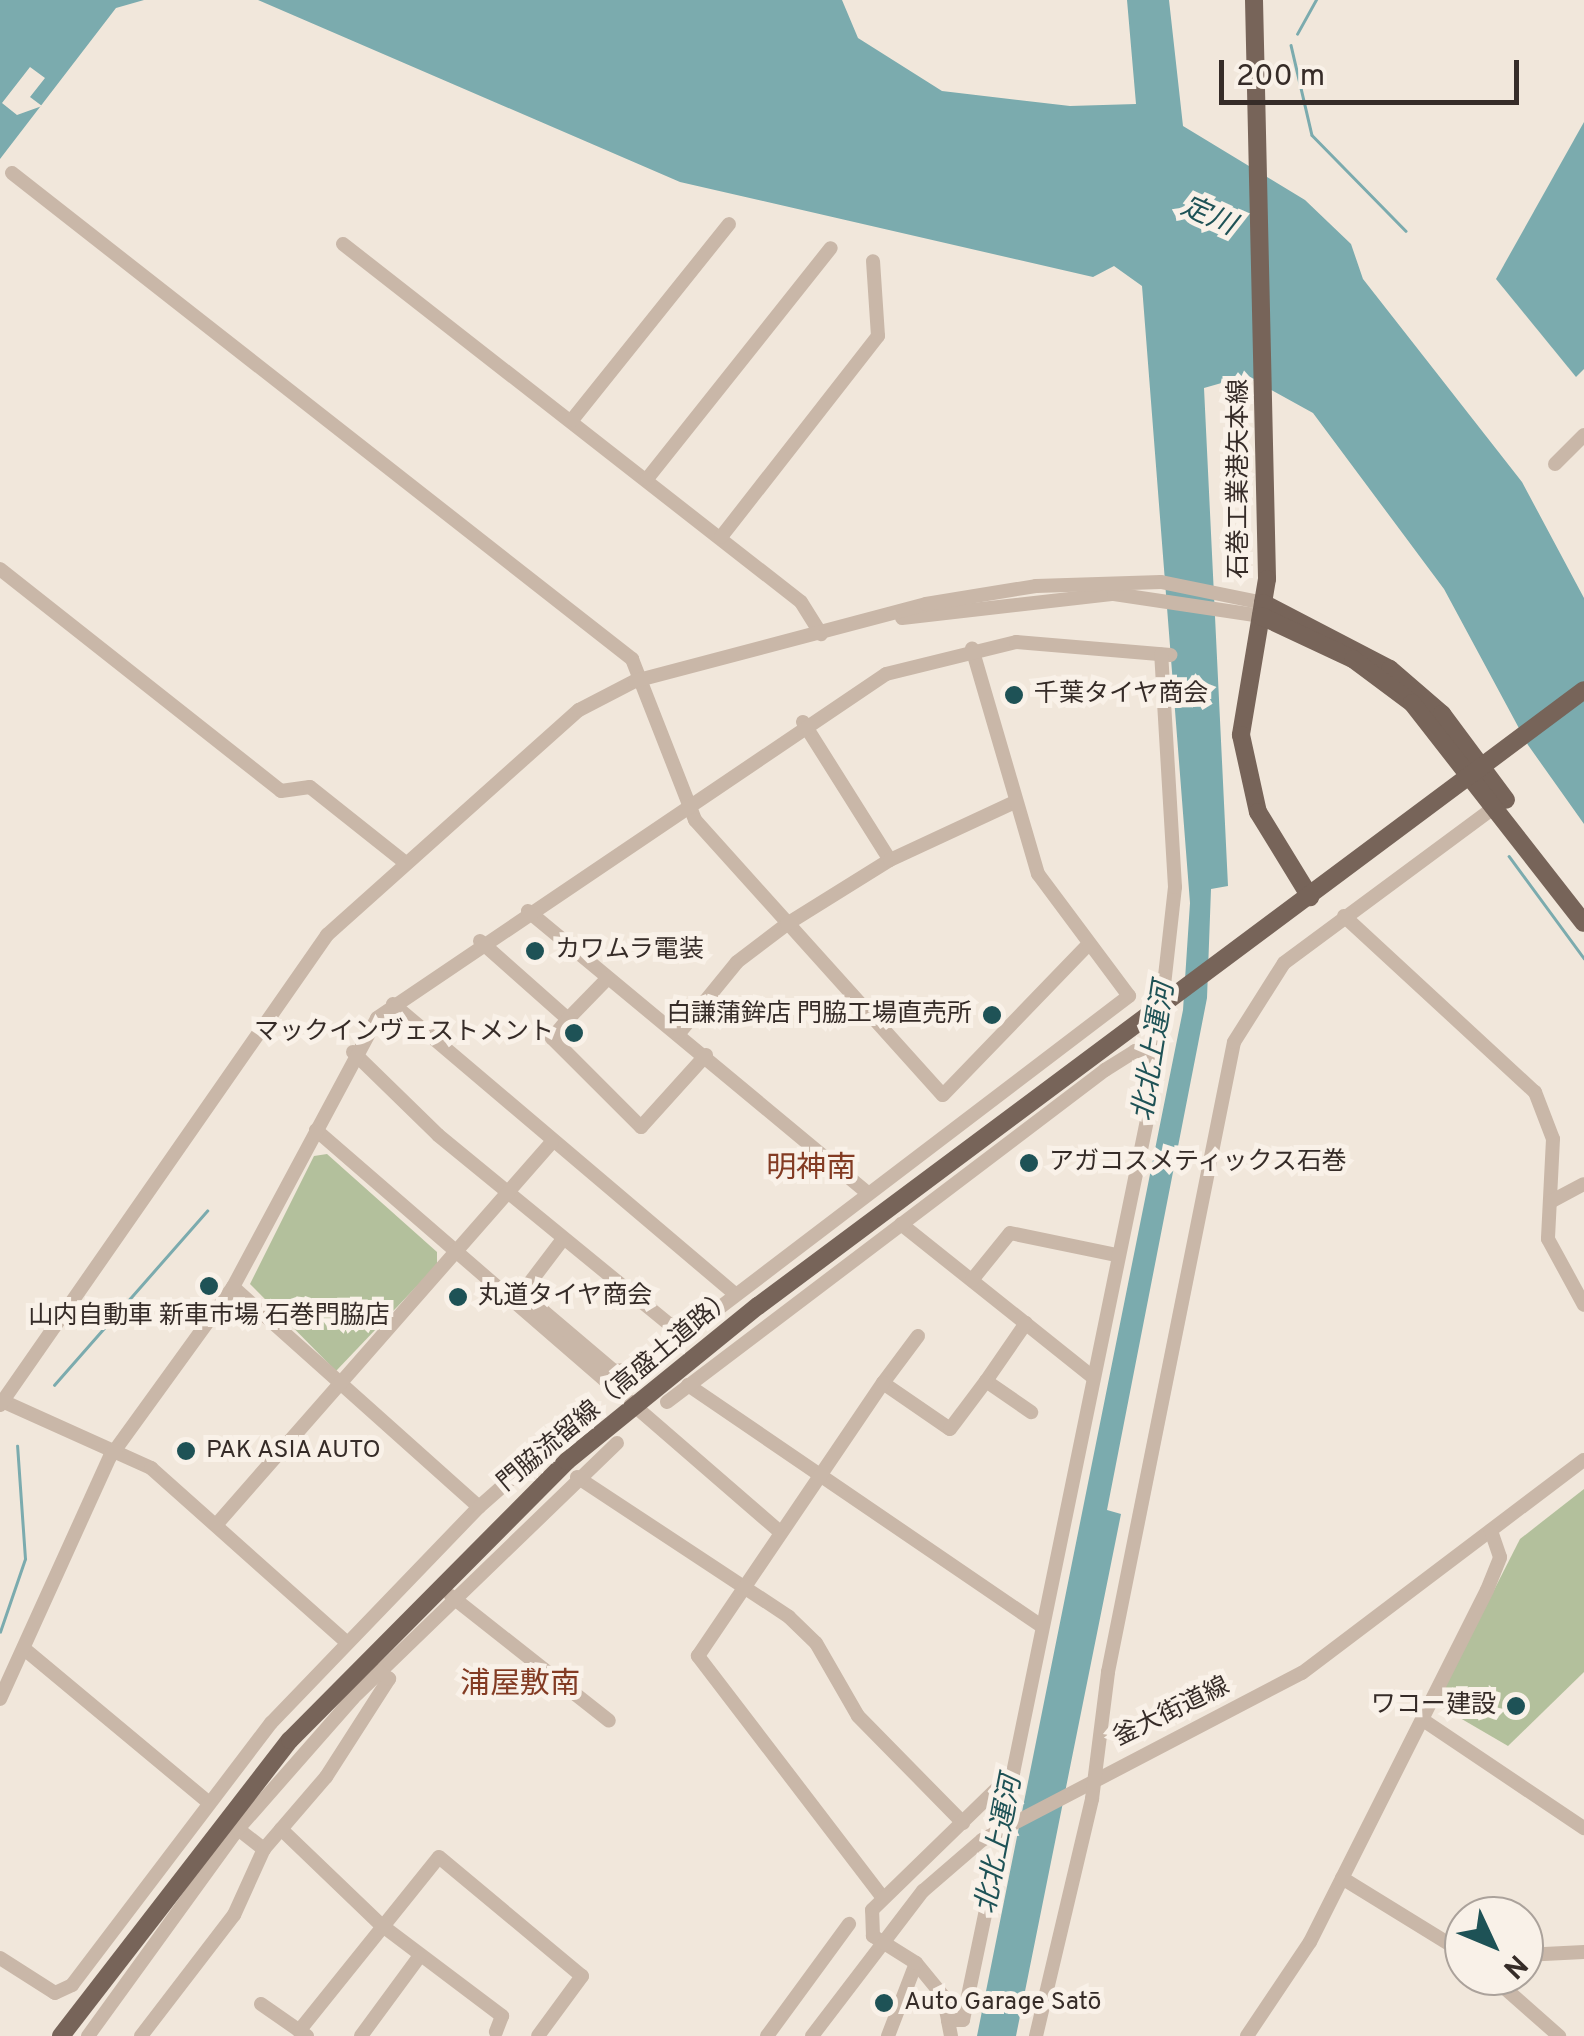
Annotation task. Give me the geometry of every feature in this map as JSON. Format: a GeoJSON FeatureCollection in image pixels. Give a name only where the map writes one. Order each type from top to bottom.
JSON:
{"type":"FeatureCollection","features":[{"type":"Feature","properties":{"kind":"main road","name":"石巻工業港矢本線"},"geometry":{"type":"LineString","coordinates":[[1254,0],[1265,395],[1262,610],[1242,707],[1244,762],[1272,841],[1310,896]]}},
{"type":"Feature","properties":{"kind":"main road"},"geometry":{"type":"LineString","coordinates":[[1262,610],[1384,680],[1496,806],[1584,924]]}},
{"type":"Feature","properties":{"kind":"main road"},"geometry":{"type":"LineString","coordinates":[[1262,610],[1353,644],[1424,697],[1584,904]]}},
{"type":"Feature","properties":{"kind":"main road"},"geometry":{"type":"LineString","coordinates":[[1310,896],[1584,690]]}},
{"type":"Feature","properties":{"kind":"main road","name":"門脇流留線（高盛土道路）"},"geometry":{"type":"LineString","coordinates":[[61,2036],[290,1740],[436,1584],[631,1406],[1310,896]]}},
{"type":"Feature","properties":{"kind":"street"},"geometry":{"type":"LineString","coordinates":[[12,173],[632,659],[635,681],[686,806],[943,1096],[1089,944]]}},
{"type":"Feature","properties":{"kind":"street"},"geometry":{"type":"LineString","coordinates":[[572,420],[728,224]]}},
{"type":"Feature","properties":{"kind":"street"},"geometry":{"type":"LineString","coordinates":[[343,244],[721,537],[817,616],[821,634]]}},
{"type":"Feature","properties":{"kind":"street"},"geometry":{"type":"LineString","coordinates":[[647,479],[831,248]]}},
{"type":"Feature","properties":{"kind":"street"},"geometry":{"type":"LineString","coordinates":[[721,537],[878,336],[873,261]]}},
{"type":"Feature","properties":{"kind":"street"},"geometry":{"type":"LineString","coordinates":[[1554,464],[1584,435]]}},
{"type":"Feature","properties":{"kind":"street"},"geometry":{"type":"LineString","coordinates":[[0,569],[281,791],[310,787],[403,861]]}},
{"type":"Feature","properties":{"kind":"street"},"geometry":{"type":"LineString","coordinates":[[346,1642],[216,1524],[116,1446],[1,1403],[298,970],[403,861],[550,729],[635,681],[871,620],[1036,586],[1161,590],[1223,599],[1262,610]]}},
{"type":"Feature","properties":{"kind":"street"},"geometry":{"type":"LineString","coordinates":[[0,1698],[28,1652],[116,1446],[233,1287],[353,1052],[393,1004],[804,722],[886,674],[972,648],[1044,641],[1166,654],[1175,888],[1156,1010],[1154,1052],[1013,1773],[883,1898],[869,1924],[881,1942],[916,1963],[943,1996],[952,2036]]}},
{"type":"Feature","properties":{"kind":"street"},"geometry":{"type":"LineString","coordinates":[[563,1239],[522,1292],[614,1371],[639,1369],[1129,996],[1038,874],[972,648]]}},
{"type":"Feature","properties":{"kind":"street"},"geometry":{"type":"LineString","coordinates":[[804,722],[890,860]]}},
{"type":"Feature","properties":{"kind":"street"},"geometry":{"type":"LineString","coordinates":[[680,1032],[737,962],[787,924],[890,860],[1015,802]]}},
{"type":"Feature","properties":{"kind":"street"},"geometry":{"type":"LineString","coordinates":[[1036,2036],[1234,1042],[1284,963],[1496,806]]}},
{"type":"Feature","properties":{"kind":"street"},"geometry":{"type":"LineString","coordinates":[[528,912],[680,1032],[868,1193]]}},
{"type":"Feature","properties":{"kind":"street"},"geometry":{"type":"LineString","coordinates":[[1344,916],[1535,1092],[1553,1139],[1548,1240],[1584,1305]]}},
{"type":"Feature","properties":{"kind":"street"},"geometry":{"type":"LineString","coordinates":[[480,942],[568,1019]]}},
{"type":"Feature","properties":{"kind":"street"},"geometry":{"type":"LineString","coordinates":[[608,978],[552,1038],[641,1127],[706,1055]]}},
{"type":"Feature","properties":{"kind":"street"},"geometry":{"type":"LineString","coordinates":[[393,1004],[734,1294]]}},
{"type":"Feature","properties":{"kind":"street"},"geometry":{"type":"LineString","coordinates":[[353,1052],[506,1192],[681,1334]]}},
{"type":"Feature","properties":{"kind":"street"},"geometry":{"type":"LineString","coordinates":[[667,1402],[1127,1054],[1154,1052]]}},
{"type":"Feature","properties":{"kind":"street"},"geometry":{"type":"LineString","coordinates":[[316,1130],[780,1532]]}},
{"type":"Feature","properties":{"kind":"street"},"geometry":{"type":"LineString","coordinates":[[216,1524],[552,1142]]}},
{"type":"Feature","properties":{"kind":"street"},"geometry":{"type":"LineString","coordinates":[[1550,1202],[1584,1184]]}},
{"type":"Feature","properties":{"kind":"street"},"geometry":{"type":"LineString","coordinates":[[901,1224],[1092,1378]]}},
{"type":"Feature","properties":{"kind":"street"},"geometry":{"type":"LineString","coordinates":[[972,1280],[1010,1232],[1116,1256]]}},
{"type":"Feature","properties":{"kind":"street"},"geometry":{"type":"LineString","coordinates":[[233,1287],[479,1508]]}},
{"type":"Feature","properties":{"kind":"street"},"geometry":{"type":"LineString","coordinates":[[883,1384],[950,1429],[1026,1324]]}},
{"type":"Feature","properties":{"kind":"street"},"geometry":{"type":"LineString","coordinates":[[883,1898],[702,1669],[698,1656],[820,1472],[918,1336]]}},
{"type":"Feature","properties":{"kind":"street"},"geometry":{"type":"LineString","coordinates":[[986,1381],[1031,1412]]}},
{"type":"Feature","properties":{"kind":"street"},"geometry":{"type":"LineString","coordinates":[[688,1385],[1040,1626]]}},
{"type":"Feature","properties":{"kind":"street"},"geometry":{"type":"LineString","coordinates":[[0,1958],[62,1992],[207,1801],[346,1642],[479,1508],[588,1411]]}},
{"type":"Feature","properties":{"kind":"street"},"geometry":{"type":"LineString","coordinates":[[88,2036],[238,1828],[451,1596],[617,1443]]}},
{"type":"Feature","properties":{"kind":"street","name":"釜大街道線"},"geometry":{"type":"LineString","coordinates":[[812,2036],[881,1942],[933,1881],[1010,1821],[1302,1673],[1584,1460]]}},
{"type":"Feature","properties":{"kind":"street"},"geometry":{"type":"LineString","coordinates":[[578,1477],[745,1584],[816,1643],[858,1716],[963,1823]]}},
{"type":"Feature","properties":{"kind":"street"},"geometry":{"type":"LineString","coordinates":[[1247,2036],[1342,1878],[1499,1565],[1491,1531]]}},
{"type":"Feature","properties":{"kind":"street"},"geometry":{"type":"LineString","coordinates":[[451,1596],[609,1720]]}},
{"type":"Feature","properties":{"kind":"street"},"geometry":{"type":"LineString","coordinates":[[28,1652],[207,1801]]}},
{"type":"Feature","properties":{"kind":"street"},"geometry":{"type":"LineString","coordinates":[[141,2036],[234,1915],[264,1849],[389,1680],[379,1670]]}},
{"type":"Feature","properties":{"kind":"street"},"geometry":{"type":"LineString","coordinates":[[1423,1720],[1584,1828]]}},
{"type":"Feature","properties":{"kind":"street"},"geometry":{"type":"LineString","coordinates":[[238,1828],[264,1849]]}},
{"type":"Feature","properties":{"kind":"street"},"geometry":{"type":"LineString","coordinates":[[281,1828],[380,1924],[502,2016],[496,2032]]}},
{"type":"Feature","properties":{"kind":"street"},"geometry":{"type":"LineString","coordinates":[[260,2004],[303,2033],[380,1924],[440,1857],[582,1976],[538,2036]]}},
{"type":"Feature","properties":{"kind":"street"},"geometry":{"type":"LineString","coordinates":[[948,2020],[963,2020],[995,1867]]}},
{"type":"Feature","properties":{"kind":"street"},"geometry":{"type":"LineString","coordinates":[[1342,1878],[1444,1941]]}},
{"type":"Feature","properties":{"kind":"street"},"geometry":{"type":"LineString","coordinates":[[767,2036],[850,1924]]}},
{"type":"Feature","properties":{"kind":"street"},"geometry":{"type":"LineString","coordinates":[[1544,1955],[1584,1952]]}},
{"type":"Feature","properties":{"kind":"street"},"geometry":{"type":"LineString","coordinates":[[361,2036],[419,1957]]}},
{"type":"Feature","properties":{"kind":"street"},"geometry":{"type":"LineString","coordinates":[[888,2036],[916,1963]]}},
{"type":"Feature","properties":{"kind":"street"},"geometry":{"type":"LineString","coordinates":[[1514,1996],[1559,2036]]}},
{"type":"Feature","properties":{"kind":"green space"},"geometry":{"type":"Polygon","coordinates":[[[327,1154],[437,1252],[437,1265],[336,1371],[250,1284],[314,1156],[327,1154]]]}},
{"type":"Feature","properties":{"kind":"green space"},"geometry":{"type":"Polygon","coordinates":[[[1584,1489],[1584,1672],[1508,1746],[1436,1704],[1520,1539],[1584,1489]]]}},
{"type":"Feature","properties":{"kind":"water"},"geometry":{"type":"Polygon","coordinates":[[[0,0],[144,0],[116,8],[0,159],[0,0]]]}},
{"type":"Feature","properties":{"kind":"water","name":"定川"},"geometry":{"type":"Polygon","coordinates":[[[258,0],[842,0],[858,38],[942,91],[1070,106],[1136,104],[1127,0],[1169,0],[1183,126],[1305,200],[1351,244],[1363,279],[1522,482],[1584,598],[1584,824],[1528,745],[1444,589],[1313,413],[1246,376],[1204,388],[1228,886],[1211,889],[1207,998],[1107,1510],[1121,1514],[1016,2036],[977,2036],[1183,1010],[1190,903],[1142,286],[1114,266],[1093,277],[680,182],[258,0]]]}},
{"type":"Feature","properties":{"kind":"water"},"geometry":{"type":"Polygon","coordinates":[[[1584,122],[1584,369],[1576,377],[1496,279],[1584,122]]]}},
{"type":"Feature","properties":{"kind":"pier"},"geometry":{"type":"Polygon","coordinates":[[[30,67],[45,78],[30,97],[42,106],[17,115],[2,103],[30,67]]]}},
{"type":"Feature","properties":{"kind":"waterway"},"geometry":{"type":"LineString","coordinates":[[1297,34],[1316,0]]}},
{"type":"Feature","properties":{"kind":"waterway"},"geometry":{"type":"LineString","coordinates":[[1291,45],[1312,135],[1406,231]]}},
{"type":"Feature","properties":{"kind":"waterway"},"geometry":{"type":"LineString","coordinates":[[1509,856],[1584,958]]}},
{"type":"Feature","properties":{"kind":"waterway"},"geometry":{"type":"LineString","coordinates":[[54,1385],[207,1211]]}},
{"type":"Feature","properties":{"kind":"waterway"},"geometry":{"type":"LineString","coordinates":[[0,1632],[25,1559],[17,1446]]}},
{"type":"Feature","properties":{"kind":"place","name":"千葉タイヤ商会"},"geometry":{"type":"Point","coordinates":[1014,695]}},
{"type":"Feature","properties":{"kind":"place","name":"カワムラ電装"},"geometry":{"type":"Point","coordinates":[535,951]}},
{"type":"Feature","properties":{"kind":"place","name":"白謙蒲鉾店 門脇工場直売所"},"geometry":{"type":"Point","coordinates":[992,1015]}},
{"type":"Feature","properties":{"kind":"place","name":"マックインヴェストメント"},"geometry":{"type":"Point","coordinates":[574,1033]}},
{"type":"Feature","properties":{"kind":"place","name":"アガコスメティックス石巻"},"geometry":{"type":"Point","coordinates":[1029,1163]}},
{"type":"Feature","properties":{"kind":"place","name":"山内自動車 新車市場 石巻門脇店"},"geometry":{"type":"Point","coordinates":[209,1286]}},
{"type":"Feature","properties":{"kind":"place","name":"丸道タイヤ商会"},"geometry":{"type":"Point","coordinates":[458,1297]}},
{"type":"Feature","properties":{"kind":"place","name":"PAK ASIA AUTO"},"geometry":{"type":"Point","coordinates":[186,1451]}},
{"type":"Feature","properties":{"kind":"place","name":"ワコー建設"},"geometry":{"type":"Point","coordinates":[1516,1706]}},
{"type":"Feature","properties":{"kind":"place","name":"Auto Garage Satō"},"geometry":{"type":"Point","coordinates":[884,2003]}},
{"type":"Feature","properties":{"kind":"district","name":"明神南"},"geometry":{"type":"Point","coordinates":[811,1170]}},
{"type":"Feature","properties":{"kind":"district","name":"浦屋敷南"},"geometry":{"type":"Point","coordinates":[520,1686]}},
{"type":"Feature","properties":{"kind":"water label","name":"北北上運河"},"geometry":{"type":"Point","coordinates":[1155,1052]}},
{"type":"Feature","properties":{"kind":"water label","name":"北北上運河"},"geometry":{"type":"Point","coordinates":[1000,1845]}}]}
